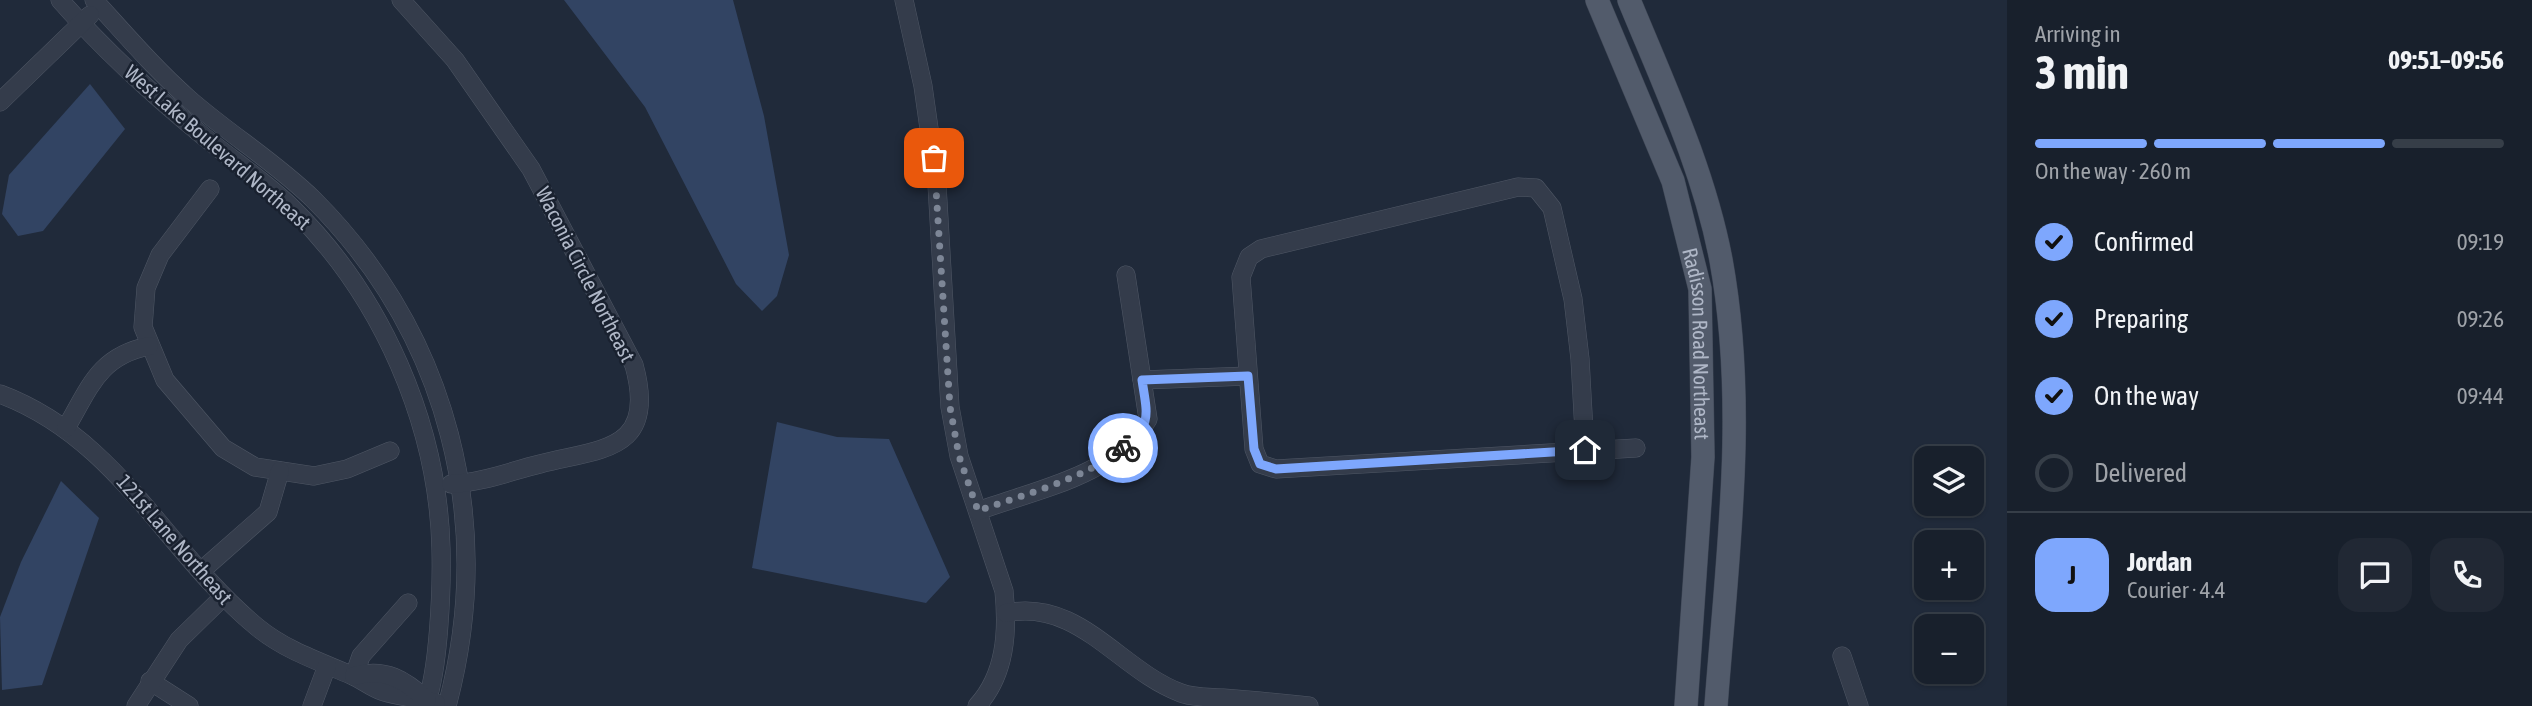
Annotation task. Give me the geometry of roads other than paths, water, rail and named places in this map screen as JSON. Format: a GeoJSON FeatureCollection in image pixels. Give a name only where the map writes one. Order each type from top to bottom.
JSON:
{"type":"FeatureCollection","features":[{"type":"Feature","properties":{"kind":"main road","name":"Radisson Road Northeast"},"geometry":{"type":"LineString","coordinates":[[1597,0],[1673,181],[1700,289],[1703,457],[1686,706]]}},
{"type":"Feature","properties":{"kind":"main road","name":"Radisson Road Northeast"},"geometry":{"type":"LineString","coordinates":[[1629,0],[1691,151],[1715,233],[1730,313],[1736,428],[1716,706]]}},
{"type":"Feature","properties":{"kind":"street","name":"West Lake Boulevard Northeast"},"geometry":{"type":"LineString","coordinates":[[61,0],[80,22],[163,102],[291,207],[344,270],[372,312],[417,411],[437,485],[443,585],[426,703]]}},
{"type":"Feature","properties":{"kind":"street","name":"Waconia Circle Northeast"},"geometry":{"type":"LineString","coordinates":[[401,0],[462,69],[531,169],[634,365],[639,383],[636,420],[618,444],[605,450],[460,484],[437,485]]}},
{"type":"Feature","properties":{"kind":"street"},"geometry":{"type":"LineString","coordinates":[[904,0],[923,86],[937,184],[950,407],[959,456],[1004,591],[1006,613],[1003,655],[998,674],[977,706]]}},
{"type":"Feature","properties":{"kind":"street","name":"West Lake Boulevard Northeast"},"geometry":{"type":"LineString","coordinates":[[101,3],[189,98],[313,199],[372,269],[395,304],[434,384],[460,484],[468,552],[465,617],[458,664],[447,706]]}},
{"type":"Feature","properties":{"kind":"street"},"geometry":{"type":"LineString","coordinates":[[0,102],[101,3]]}},
{"type":"Feature","properties":{"kind":"street"},"geometry":{"type":"LineString","coordinates":[[1585,450],[1580,359],[1573,299],[1552,208],[1536,188],[1518,187],[1261,249],[1249,257],[1241,277],[1254,449],[1260,464],[1276,469],[1636,448]]}},
{"type":"Feature","properties":{"kind":"street"},"geometry":{"type":"LineString","coordinates":[[211,189],[152,270],[144,307],[143,327],[165,380],[223,448],[255,467],[314,476],[329,474],[390,451]]}},
{"type":"Feature","properties":{"kind":"street"},"geometry":{"type":"LineString","coordinates":[[978,511],[1034,492],[1099,464],[1138,436],[1148,419],[1126,275]]}},
{"type":"Feature","properties":{"kind":"street"},"geometry":{"type":"LineString","coordinates":[[66,428],[105,365],[132,349],[149,346]]}},
{"type":"Feature","properties":{"kind":"street"},"geometry":{"type":"LineString","coordinates":[[1142,380],[1248,376]]}},
{"type":"Feature","properties":{"kind":"street","name":"121st Lane Northeast"},"geometry":{"type":"LineString","coordinates":[[0,394],[24,403],[66,428],[118,474],[223,597],[273,639],[327,666],[354,676],[370,671],[404,679],[426,703]]}},
{"type":"Feature","properties":{"kind":"street"},"geometry":{"type":"LineString","coordinates":[[201,571],[268,512],[281,471]]}},
{"type":"Feature","properties":{"kind":"street"},"geometry":{"type":"LineString","coordinates":[[136,706],[150,681],[194,622],[223,597]]}},
{"type":"Feature","properties":{"kind":"street"},"geometry":{"type":"LineString","coordinates":[[354,676],[360,656],[408,603]]}},
{"type":"Feature","properties":{"kind":"street"},"geometry":{"type":"LineString","coordinates":[[1006,613],[1046,611],[1060,616],[1084,628],[1150,678],[1184,694],[1309,706]]}},
{"type":"Feature","properties":{"kind":"street"},"geometry":{"type":"LineString","coordinates":[[1842,656],[1859,706]]}},
{"type":"Feature","properties":{"kind":"street"},"geometry":{"type":"LineString","coordinates":[[312,706],[327,666]]}},
{"type":"Feature","properties":{"kind":"street"},"geometry":{"type":"LineString","coordinates":[[150,681],[189,706]]}},
{"type":"Feature","properties":{"kind":"street"},"geometry":{"type":"LineString","coordinates":[[426,703],[447,706]]}},
{"type":"Feature","properties":{"kind":"water"},"geometry":{"type":"Polygon","coordinates":[[[564,0],[733,0],[764,116],[789,255],[777,296],[762,311],[736,284],[645,107],[564,0]]]}},
{"type":"Feature","properties":{"kind":"water"},"geometry":{"type":"Polygon","coordinates":[[[90,84],[125,129],[43,231],[18,236],[2,214],[9,175],[90,84]]]}},
{"type":"Feature","properties":{"kind":"water"},"geometry":{"type":"Polygon","coordinates":[[[777,422],[837,437],[889,439],[950,577],[926,603],[752,568],[777,422]]]}},
{"type":"Feature","properties":{"kind":"water"},"geometry":{"type":"Polygon","coordinates":[[[61,481],[99,518],[42,685],[2,690],[0,617],[21,562],[61,481]]]}}]}
